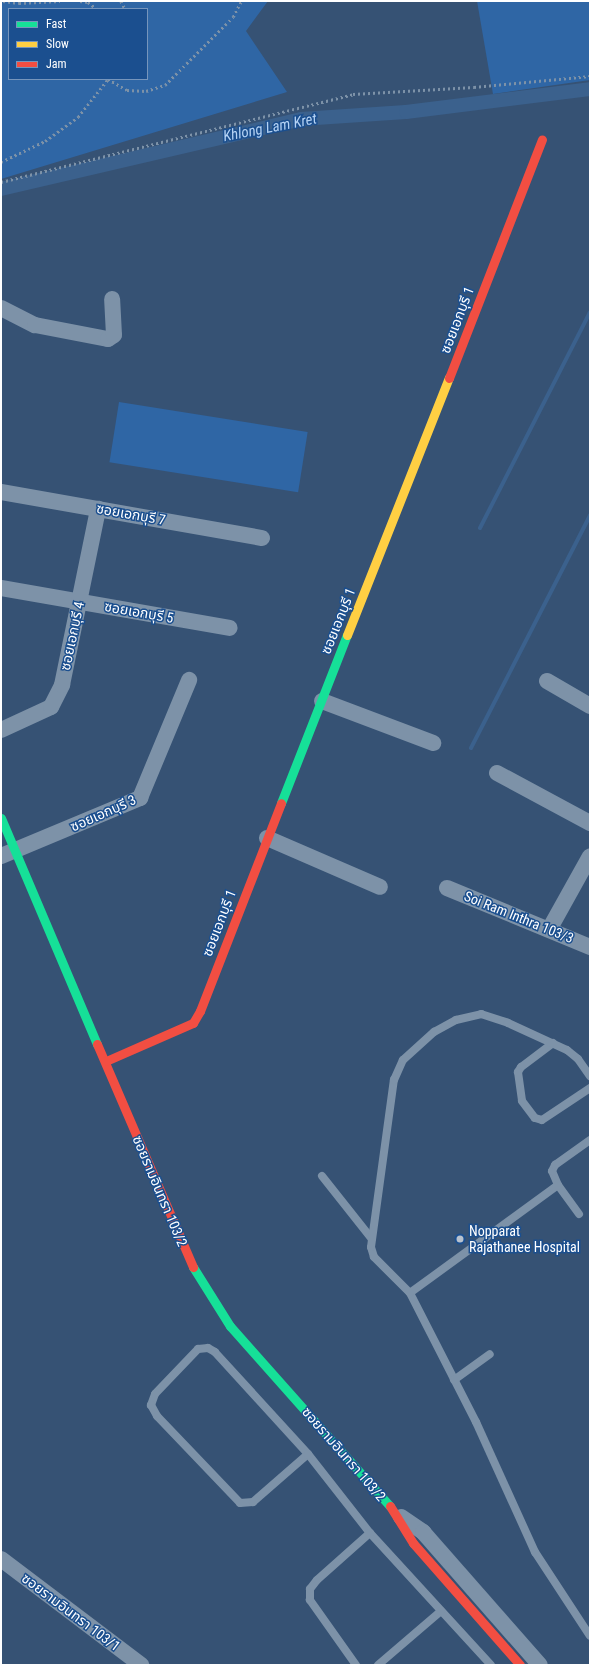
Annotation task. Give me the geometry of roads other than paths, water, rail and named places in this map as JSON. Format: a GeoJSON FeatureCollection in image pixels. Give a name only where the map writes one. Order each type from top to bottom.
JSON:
{"type":"FeatureCollection","features":[{"type":"Feature","properties":{"kind":"street","name":"ซอยเอกบุรี 1"},"geometry":{"type":"LineString","coordinates":[[106,1061],[192,1023],[196,1019],[542,140]]}},
{"type":"Feature","properties":{"kind":"street"},"geometry":{"type":"LineString","coordinates":[[1,308],[35,325],[108,339],[114,335],[112,299]]}},
{"type":"Feature","properties":{"kind":"street","name":"ซอยเอกบุรี 7"},"geometry":{"type":"LineString","coordinates":[[1,492],[262,538]]}},
{"type":"Feature","properties":{"kind":"street","name":"ซอยเอกบุรี 4"},"geometry":{"type":"LineString","coordinates":[[1,730],[45,711],[56,699],[62,685],[98,508]]}},
{"type":"Feature","properties":{"kind":"street","name":"ซอยเอกบุรี 5"},"geometry":{"type":"LineString","coordinates":[[1,588],[230,628]]}},
{"type":"Feature","properties":{"kind":"street","name":"ซอยเอกบุรี 3"},"geometry":{"type":"LineString","coordinates":[[8,853],[140,798],[189,680]]}},
{"type":"Feature","properties":{"kind":"street"},"geometry":{"type":"LineString","coordinates":[[547,681],[590,706]]}},
{"type":"Feature","properties":{"kind":"street"},"geometry":{"type":"LineString","coordinates":[[322,701],[433,743]]}},
{"type":"Feature","properties":{"kind":"street"},"geometry":{"type":"LineString","coordinates":[[497,773],[590,823]]}},
{"type":"Feature","properties":{"kind":"street","name":"ซอยรามอินทรา 103/2"},"geometry":{"type":"LineString","coordinates":[[1,818],[8,853],[106,1061],[189,1259],[217,1309],[398,1515],[413,1543],[520,1665]]}},
{"type":"Feature","properties":{"kind":"street"},"geometry":{"type":"LineString","coordinates":[[267,838],[380,886]]}},
{"type":"Feature","properties":{"kind":"street"},"geometry":{"type":"LineString","coordinates":[[550,928],[590,856]]}},
{"type":"Feature","properties":{"kind":"street","name":"Soi Ram Inthra 103/3"},"geometry":{"type":"LineString","coordinates":[[447,888],[550,928],[590,946]]}},
{"type":"Feature","properties":{"kind":"street","name":"ซอยรามอินทรา 103/2"},"geometry":{"type":"LineString","coordinates":[[398,1515],[422,1532],[540,1665]]}},
{"type":"Feature","properties":{"kind":"street","name":"ซอยรามอินทรา 103/1"},"geometry":{"type":"LineString","coordinates":[[1,1559],[140,1665]]}},
{"type":"Feature","properties":{"kind":"lane"},"geometry":{"type":"LineString","coordinates":[[590,1076],[578,1059],[553,1043],[508,1023],[481,1014],[468,1016],[444,1026],[412,1049],[403,1060],[394,1080],[372,1240],[374,1257],[410,1293],[454,1380],[535,1552],[590,1636]]}},
{"type":"Feature","properties":{"kind":"lane"},"geometry":{"type":"LineString","coordinates":[[553,1043],[521,1067],[518,1072],[522,1101],[535,1118],[542,1120],[590,1088]]}},
{"type":"Feature","properties":{"kind":"lane"},"geometry":{"type":"LineString","coordinates":[[579,1214],[558,1185],[552,1171],[555,1165],[590,1140]]}},
{"type":"Feature","properties":{"kind":"lane"},"geometry":{"type":"LineString","coordinates":[[322,1176],[372,1240]]}},
{"type":"Feature","properties":{"kind":"lane"},"geometry":{"type":"LineString","coordinates":[[410,1293],[558,1185]]}},
{"type":"Feature","properties":{"kind":"lane"},"geometry":{"type":"LineString","coordinates":[[308,1454],[253,1502],[240,1503],[157,1416],[151,1405],[155,1394],[198,1349],[208,1348],[215,1352],[308,1454],[370,1533],[491,1665]]}},
{"type":"Feature","properties":{"kind":"lane"},"geometry":{"type":"LineString","coordinates":[[454,1380],[490,1354]]}},
{"type":"Feature","properties":{"kind":"lane"},"geometry":{"type":"LineString","coordinates":[[356,1665],[310,1600],[310,1589],[317,1580],[370,1533]]}},
{"type":"Feature","properties":{"kind":"lane"},"geometry":{"type":"LineString","coordinates":[[378,1665],[441,1611]]}},
{"type":"Feature","properties":{"kind":"waterway","name":"Khlong Lam Kret"},"geometry":{"type":"LineString","coordinates":[[1,189],[301,119],[406,112],[590,89]]}},
{"type":"Feature","properties":{"kind":"waterway"},"geometry":{"type":"LineString","coordinates":[[480,528],[590,312]]}},
{"type":"Feature","properties":{"kind":"waterway"},"geometry":{"type":"LineString","coordinates":[[471,748],[590,515]]}},
{"type":"Feature","properties":{"kind":"place","name":"Nopparat Rajathanee Hospital"},"geometry":{"type":"Point","coordinates":[460,1239]}}]}
